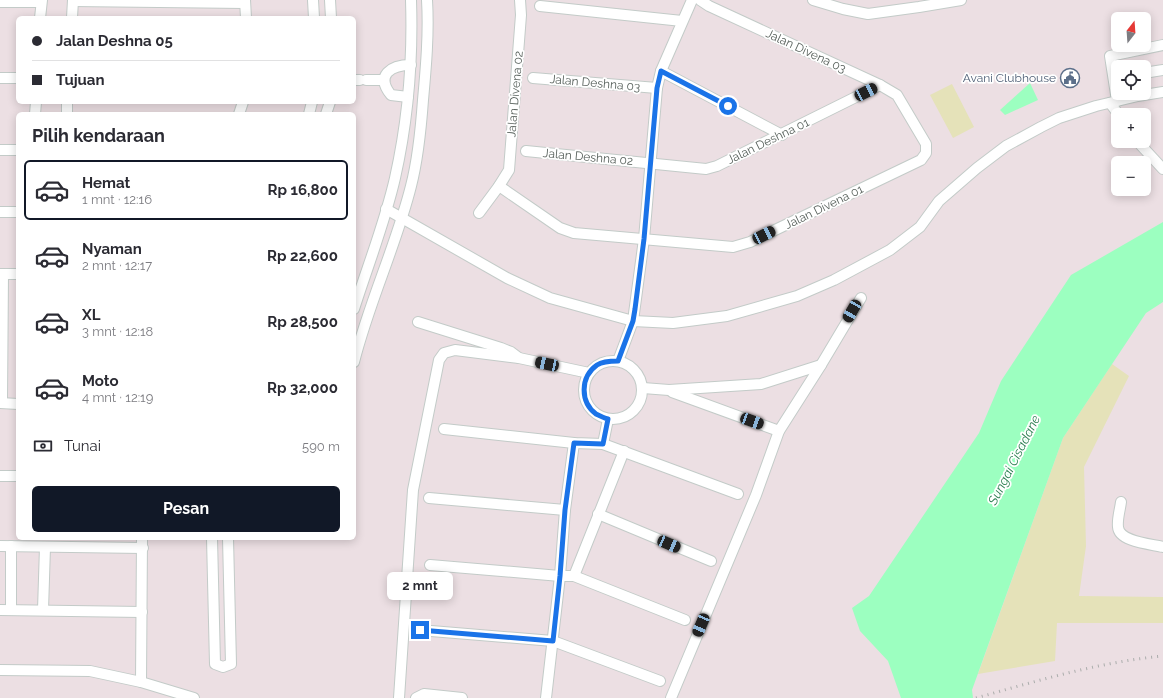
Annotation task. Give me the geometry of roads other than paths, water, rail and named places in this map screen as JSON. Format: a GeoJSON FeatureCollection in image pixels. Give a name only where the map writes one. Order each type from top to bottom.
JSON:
{"type":"FeatureCollection","features":[{"type":"Feature","properties":{"kind":"street"},"geometry":{"type":"LineString","coordinates":[[72,16],[73,0],[245,2],[246,16]]}},
{"type":"Feature","properties":{"kind":"street"},"geometry":{"type":"LineString","coordinates":[[313,0],[314,16]]}},
{"type":"Feature","properties":{"kind":"street"},"geometry":{"type":"LineString","coordinates":[[330,0],[331,16]]}},
{"type":"Feature","properties":{"kind":"street"},"geometry":{"type":"LineString","coordinates":[[356,302],[386,209],[399,158],[408,97],[411,0]]}},
{"type":"Feature","properties":{"kind":"street"},"geometry":{"type":"LineString","coordinates":[[356,356],[412,185],[420,131],[426,72],[428,0]]}},
{"type":"Feature","properties":{"kind":"street","name":"Jalan Divena 02"},"geometry":{"type":"LineString","coordinates":[[479,213],[509,170],[521,14],[520,0]]}},
{"type":"Feature","properties":{"kind":"street"},"geometry":{"type":"LineString","coordinates":[[618,361],[633,321],[644,239],[657,88],[661,71],[692,0]]}},
{"type":"Feature","properties":{"kind":"street","name":"Jalan Divena 03"},"geometry":{"type":"LineString","coordinates":[[700,0],[709,6],[880,85],[897,95],[926,144],[926,153]]}},
{"type":"Feature","properties":{"kind":"street"},"geometry":{"type":"LineString","coordinates":[[813,0],[843,9],[868,14],[961,0]]}},
{"type":"Feature","properties":{"kind":"street"},"geometry":{"type":"LineString","coordinates":[[0,2],[42,1],[40,16]]}},
{"type":"Feature","properties":{"kind":"street"},"geometry":{"type":"LineString","coordinates":[[540,6],[682,22]]}},
{"type":"Feature","properties":{"kind":"street"},"geometry":{"type":"LineString","coordinates":[[1111,60],[1110,56],[1163,45]]}},
{"type":"Feature","properties":{"kind":"street"},"geometry":{"type":"LineString","coordinates":[[408,97],[391,95],[386,88],[384,80],[387,73],[392,68],[410,64]]}},
{"type":"Feature","properties":{"kind":"street"},"geometry":{"type":"LineString","coordinates":[[1151,72],[1163,70]]}},
{"type":"Feature","properties":{"kind":"street"},"geometry":{"type":"LineString","coordinates":[[661,71],[782,135]]}},
{"type":"Feature","properties":{"kind":"street"},"geometry":{"type":"LineString","coordinates":[[0,78],[16,78]]}},
{"type":"Feature","properties":{"kind":"street","name":"Jalan Deshna 03"},"geometry":{"type":"LineString","coordinates":[[533,78],[657,88]]}},
{"type":"Feature","properties":{"kind":"street"},"geometry":{"type":"LineString","coordinates":[[360,80],[384,80]]}},
{"type":"Feature","properties":{"kind":"street","name":"Jalan Deshna 01"},"geometry":{"type":"LineString","coordinates":[[650,163],[706,169],[717,166],[880,85]]}},
{"type":"Feature","properties":{"kind":"street"},"geometry":{"type":"LineString","coordinates":[[386,209],[507,278],[550,298],[633,321],[673,322],[727,316],[797,296],[834,280],[890,250],[920,227],[940,202],[961,181],[988,158],[1006,146],[1059,118],[1114,102],[1163,92]]}},
{"type":"Feature","properties":{"kind":"street"},"geometry":{"type":"LineString","coordinates":[[1114,102],[1116,108]]}},
{"type":"Feature","properties":{"kind":"street"},"geometry":{"type":"LineString","coordinates":[[1144,148],[1163,169]]}},
{"type":"Feature","properties":{"kind":"street"},"geometry":{"type":"LineString","coordinates":[[0,150],[16,150]]}},
{"type":"Feature","properties":{"kind":"street","name":"Jalan Deshna 02"},"geometry":{"type":"LineString","coordinates":[[526,151],[650,163]]}},
{"type":"Feature","properties":{"kind":"street","name":"Jalan Divena 01"},"geometry":{"type":"LineString","coordinates":[[644,239],[732,247],[750,242],[921,160],[926,153]]}},
{"type":"Feature","properties":{"kind":"street"},"geometry":{"type":"LineString","coordinates":[[499,186],[560,228],[574,233],[644,239]]}},
{"type":"Feature","properties":{"kind":"street"},"geometry":{"type":"LineString","coordinates":[[0,212],[16,212]]}},
{"type":"Feature","properties":{"kind":"street"},"geometry":{"type":"LineString","coordinates":[[16,274],[1,274],[1,337],[1,403],[16,404]]}},
{"type":"Feature","properties":{"kind":"street"},"geometry":{"type":"LineString","coordinates":[[671,698],[756,495],[779,431],[861,298]]}},
{"type":"Feature","properties":{"kind":"street"},"geometry":{"type":"LineString","coordinates":[[418,322],[501,348],[511,352],[519,358]]}},
{"type":"Feature","properties":{"kind":"street"},"geometry":{"type":"LineString","coordinates":[[399,698],[412,490],[439,360],[444,352],[455,350],[519,358],[589,373]]}},
{"type":"Feature","properties":{"kind":"street"},"geometry":{"type":"LineString","coordinates":[[607,361],[618,361],[628,364],[641,378],[643,388],[642,399],[637,408],[629,415],[619,419],[608,419],[597,415],[588,406],[584,395],[584,384],[589,373],[597,365],[607,361]]}},
{"type":"Feature","properties":{"kind":"street"},"geometry":{"type":"LineString","coordinates":[[643,388],[669,390],[761,384],[821,365]]}},
{"type":"Feature","properties":{"kind":"street"},"geometry":{"type":"LineString","coordinates":[[669,390],[779,431]]}},
{"type":"Feature","properties":{"kind":"street"},"geometry":{"type":"LineString","coordinates":[[603,444],[608,419]]}},
{"type":"Feature","properties":{"kind":"street"},"geometry":{"type":"LineString","coordinates":[[444,429],[574,443],[603,444],[738,494]]}},
{"type":"Feature","properties":{"kind":"street"},"geometry":{"type":"LineString","coordinates":[[546,698],[560,576],[565,510],[574,443]]}},
{"type":"Feature","properties":{"kind":"street"},"geometry":{"type":"LineString","coordinates":[[574,576],[624,451]]}},
{"type":"Feature","properties":{"kind":"street"},"geometry":{"type":"LineString","coordinates":[[0,476],[16,476]]}},
{"type":"Feature","properties":{"kind":"street"},"geometry":{"type":"LineString","coordinates":[[428,498],[565,510]]}},
{"type":"Feature","properties":{"kind":"street"},"geometry":{"type":"LineString","coordinates":[[1120,502],[1118,526],[1121,535],[1127,539],[1163,547]]}},
{"type":"Feature","properties":{"kind":"street"},"geometry":{"type":"LineString","coordinates":[[598,514],[711,561]]}},
{"type":"Feature","properties":{"kind":"street"},"geometry":{"type":"LineString","coordinates":[[212,540],[215,664],[224,667],[231,664],[228,540]]}},
{"type":"Feature","properties":{"kind":"street"},"geometry":{"type":"LineString","coordinates":[[0,546],[143,543],[141,682]]}},
{"type":"Feature","properties":{"kind":"street"},"geometry":{"type":"LineString","coordinates":[[11,546],[11,610]]}},
{"type":"Feature","properties":{"kind":"street"},"geometry":{"type":"LineString","coordinates":[[43,610],[45,546]]}},
{"type":"Feature","properties":{"kind":"street"},"geometry":{"type":"LineString","coordinates":[[430,565],[574,576],[685,620]]}},
{"type":"Feature","properties":{"kind":"street"},"geometry":{"type":"LineString","coordinates":[[0,610],[142,612]]}},
{"type":"Feature","properties":{"kind":"street"},"geometry":{"type":"LineString","coordinates":[[420,630],[553,641],[660,681]]}},
{"type":"Feature","properties":{"kind":"street"},"geometry":{"type":"LineString","coordinates":[[0,670],[90,671],[141,682],[194,698]]}},
{"type":"Feature","properties":{"kind":"street"},"geometry":{"type":"LineString","coordinates":[[416,698],[424,694],[462,698]]}},
{"type":"Feature","properties":{"kind":"water"},"geometry":{"type":"Polygon","coordinates":[[[1030,83],[1038,100],[1005,115],[1000,110],[1030,83]]]}},
{"type":"Feature","properties":{"kind":"water","name":"Sungai Cisadane"},"geometry":{"type":"Polygon","coordinates":[[[1163,222],[1163,302],[1146,313],[1063,438],[972,690],[973,698],[901,698],[888,661],[860,631],[852,608],[869,596],[979,433],[1001,381],[1071,275],[1163,222]]]}},
{"type":"Feature","properties":{"kind":"railway"},"geometry":{"type":"LineString","coordinates":[[976,698],[1092,667],[1163,656]]}},
{"type":"Feature","properties":{"kind":"place","name":"Avani Clubhouse"},"geometry":{"type":"Point","coordinates":[1070,78]}}]}
